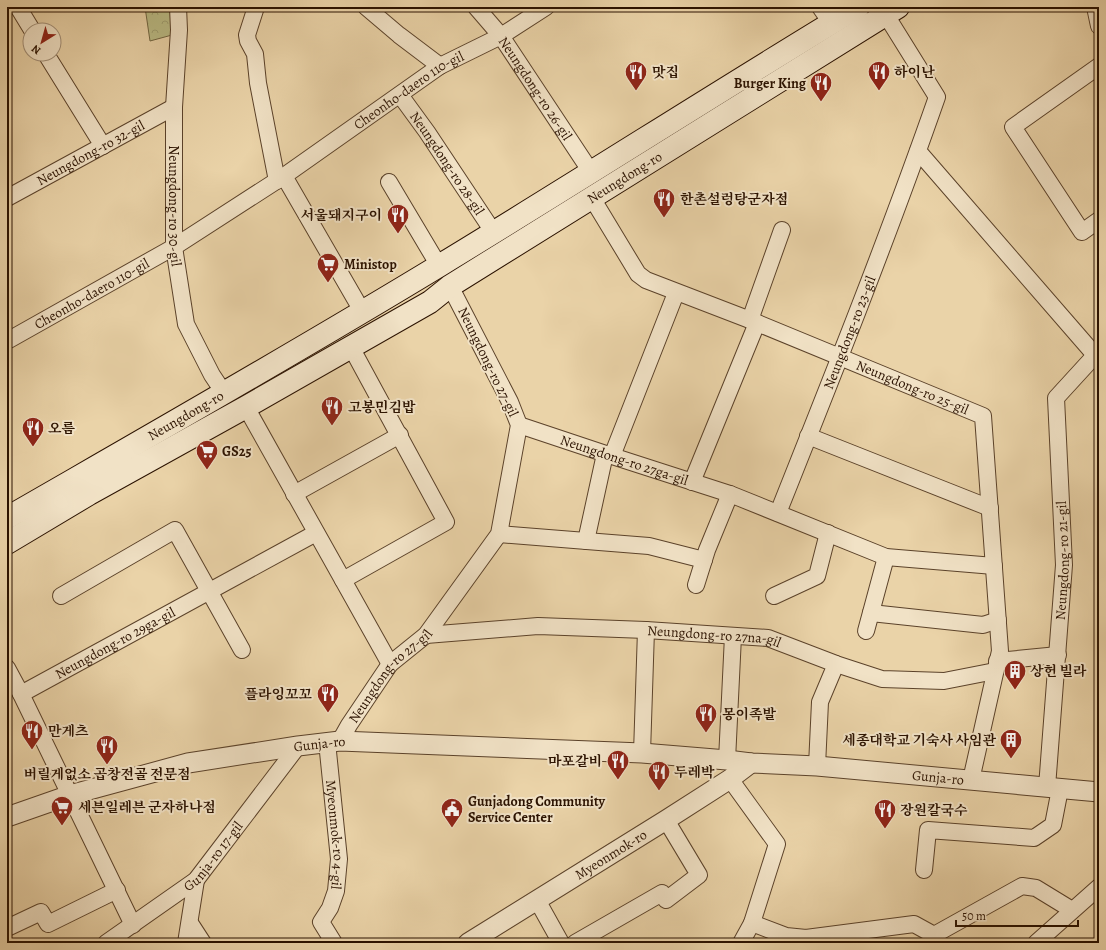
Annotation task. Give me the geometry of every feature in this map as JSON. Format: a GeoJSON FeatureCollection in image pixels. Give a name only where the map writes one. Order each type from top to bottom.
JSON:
{"type":"FeatureCollection","features":[{"type":"Feature","properties":{"kind":"main road","name":"Neungdong-ro"},"geometry":{"type":"LineString","coordinates":[[7,518],[224,393],[439,266],[733,83],[826,15],[858,7]]}},
{"type":"Feature","properties":{"kind":"main road","name":"Neungdong-ro"},"geometry":{"type":"LineString","coordinates":[[7,543],[89,494],[246,407],[430,302],[450,286],[892,11]]}},
{"type":"Feature","properties":{"kind":"main road"},"geometry":{"type":"LineString","coordinates":[[826,15],[843,41]]}},
{"type":"Feature","properties":{"kind":"street"},"geometry":{"type":"LineString","coordinates":[[18,7],[27,22]]}},
{"type":"Feature","properties":{"kind":"street","name":"Neungdong-ro 30-gil"},"geometry":{"type":"LineString","coordinates":[[178,7],[179,30],[174,107],[174,247],[186,324],[212,375],[224,393]]}},
{"type":"Feature","properties":{"kind":"street"},"geometry":{"type":"LineString","coordinates":[[256,7],[247,35],[248,41],[255,54],[258,84],[280,178],[362,311]]}},
{"type":"Feature","properties":{"kind":"street","name":"Neungdong-ro 26-gil"},"geometry":{"type":"LineString","coordinates":[[476,7],[501,36],[591,172]]}},
{"type":"Feature","properties":{"kind":"street","name":"Cheonho-daero 110-gil"},"geometry":{"type":"LineString","coordinates":[[7,341],[174,247],[280,178],[440,66],[501,36],[546,7]]}},
{"type":"Feature","properties":{"kind":"street"},"geometry":{"type":"LineString","coordinates":[[1095,7],[1099,26]]}},
{"type":"Feature","properties":{"kind":"street"},"geometry":{"type":"LineString","coordinates":[[375,10],[399,35],[440,66]]}},
{"type":"Feature","properties":{"kind":"street","name":"Neungdong-ro 23-gil"},"geometry":{"type":"LineString","coordinates":[[778,513],[840,357],[937,97],[892,11]]}},
{"type":"Feature","properties":{"kind":"street"},"geometry":{"type":"LineString","coordinates":[[51,62],[103,146]]}},
{"type":"Feature","properties":{"kind":"street"},"geometry":{"type":"LineString","coordinates":[[1099,66],[1013,127],[1082,232],[1099,220]]}},
{"type":"Feature","properties":{"kind":"street","name":"Neungdong-ro 28-gil"},"geometry":{"type":"LineString","coordinates":[[400,95],[427,132],[494,232]]}},
{"type":"Feature","properties":{"kind":"street","name":"Neungdong-ro 32-gil"},"geometry":{"type":"LineString","coordinates":[[7,198],[174,107]]}},
{"type":"Feature","properties":{"kind":"street"},"geometry":{"type":"LineString","coordinates":[[918,151],[1097,353]]}},
{"type":"Feature","properties":{"kind":"street"},"geometry":{"type":"LineString","coordinates":[[389,182],[439,266]]}},
{"type":"Feature","properties":{"kind":"street","name":"Neungdong-ro 25-gil"},"geometry":{"type":"LineString","coordinates":[[592,198],[638,274],[646,280],[983,416],[1000,651],[972,780]]}},
{"type":"Feature","properties":{"kind":"street"},"geometry":{"type":"LineString","coordinates":[[692,482],[753,322],[782,230]]}},
{"type":"Feature","properties":{"kind":"street","name":"Neungdong-ro 27-gil"},"geometry":{"type":"LineString","coordinates":[[334,742],[349,725],[390,664],[426,635],[499,534],[519,425],[510,402],[450,286]]}},
{"type":"Feature","properties":{"kind":"street"},"geometry":{"type":"LineString","coordinates":[[586,541],[609,455],[676,293]]}},
{"type":"Feature","properties":{"kind":"street"},"geometry":{"type":"LineString","coordinates":[[343,580],[446,522],[351,347]]}},
{"type":"Feature","properties":{"kind":"street","name":"Neungdong-ro 21-gil"},"geometry":{"type":"LineString","coordinates":[[1054,788],[1058,655],[1064,565],[1056,398],[1097,353]]}},
{"type":"Feature","properties":{"kind":"street"},"geometry":{"type":"LineString","coordinates":[[246,407],[390,664]]}},
{"type":"Feature","properties":{"kind":"street","name":"Neungdong-ro 27ga-gil"},"geometry":{"type":"LineString","coordinates":[[519,425],[730,494],[886,556],[994,566]]}},
{"type":"Feature","properties":{"kind":"street"},"geometry":{"type":"LineString","coordinates":[[294,494],[400,435]]}},
{"type":"Feature","properties":{"kind":"street"},"geometry":{"type":"LineString","coordinates":[[808,436],[990,508]]}},
{"type":"Feature","properties":{"kind":"street"},"geometry":{"type":"LineString","coordinates":[[696,584],[730,494]]}},
{"type":"Feature","properties":{"kind":"street"},"geometry":{"type":"LineString","coordinates":[[61,596],[175,530],[242,650]]}},
{"type":"Feature","properties":{"kind":"street","name":"Neungdong-ro 29ga-gil"},"geometry":{"type":"LineString","coordinates":[[21,694],[316,533]]}},
{"type":"Feature","properties":{"kind":"street"},"geometry":{"type":"LineString","coordinates":[[774,596],[817,576],[828,533]]}},
{"type":"Feature","properties":{"kind":"street"},"geometry":{"type":"LineString","coordinates":[[499,534],[649,546],[704,560]]}},
{"type":"Feature","properties":{"kind":"street"},"geometry":{"type":"LineString","coordinates":[[866,631],[886,556]]}},
{"type":"Feature","properties":{"kind":"street"},"geometry":{"type":"LineString","coordinates":[[871,613],[983,625],[998,620]]}},
{"type":"Feature","properties":{"kind":"street","name":"Neungdong-ro 27na-gil"},"geometry":{"type":"LineString","coordinates":[[426,635],[538,626],[646,630],[768,638],[836,664],[882,679],[944,680],[996,666],[1058,655]]}},
{"type":"Feature","properties":{"kind":"street"},"geometry":{"type":"LineString","coordinates":[[642,753],[646,630]]}},
{"type":"Feature","properties":{"kind":"street"},"geometry":{"type":"LineString","coordinates":[[727,760],[733,636]]}},
{"type":"Feature","properties":{"kind":"street"},"geometry":{"type":"LineString","coordinates":[[817,766],[820,702],[836,664]]}},
{"type":"Feature","properties":{"kind":"street"},"geometry":{"type":"LineString","coordinates":[[7,668],[133,925]]}},
{"type":"Feature","properties":{"kind":"street","name":"Gunja-ro"},"geometry":{"type":"LineString","coordinates":[[7,817],[70,795],[188,763],[334,742],[642,753],[752,763],[817,766],[1099,792]]}},
{"type":"Feature","properties":{"kind":"street","name":"Myeonmok-ro 4-gil"},"geometry":{"type":"LineString","coordinates":[[334,742],[339,859],[336,891],[330,908],[321,922],[334,943]]}},
{"type":"Feature","properties":{"kind":"street","name":"Gunja-ro 17-gil"},"geometry":{"type":"LineString","coordinates":[[106,943],[196,880],[298,746]]}},
{"type":"Feature","properties":{"kind":"street","name":"Myeonmok-ro"},"geometry":{"type":"LineString","coordinates":[[468,943],[666,820],[752,763]]}},
{"type":"Feature","properties":{"kind":"street"},"geometry":{"type":"LineString","coordinates":[[730,779],[777,844],[752,923],[741,943]]}},
{"type":"Feature","properties":{"kind":"street"},"geometry":{"type":"LineString","coordinates":[[924,870],[928,830],[1034,838],[1053,825],[1054,788]]}},
{"type":"Feature","properties":{"kind":"street"},"geometry":{"type":"LineString","coordinates":[[575,943],[662,893],[666,900],[699,875],[666,820]]}},
{"type":"Feature","properties":{"kind":"street"},"geometry":{"type":"LineString","coordinates":[[186,943],[196,880]]}},
{"type":"Feature","properties":{"kind":"street"},"geometry":{"type":"LineString","coordinates":[[752,923],[786,936],[806,938],[914,924],[934,935],[1022,886],[1036,888],[1072,910]]}},
{"type":"Feature","properties":{"kind":"street"},"geometry":{"type":"LineString","coordinates":[[1036,943],[1099,887]]}},
{"type":"Feature","properties":{"kind":"street"},"geometry":{"type":"LineString","coordinates":[[7,928],[41,912],[48,924],[117,890]]}},
{"type":"Feature","properties":{"kind":"street"},"geometry":{"type":"LineString","coordinates":[[537,900],[561,943]]}},
{"type":"Feature","properties":{"kind":"street"},"geometry":{"type":"LineString","coordinates":[[190,922],[202,943]]}},
{"type":"Feature","properties":{"kind":"green space"},"geometry":{"type":"Polygon","coordinates":[[[145,7],[172,7],[172,35],[150,41],[145,7]]]}},
{"type":"Feature","properties":{"kind":"place","name":"맛집"},"geometry":{"type":"Point","coordinates":[636,92]}},
{"type":"Feature","properties":{"kind":"place","name":"하이난"},"geometry":{"type":"Point","coordinates":[879,92]}},
{"type":"Feature","properties":{"kind":"place","name":"Burger King"},"geometry":{"type":"Point","coordinates":[821,102]}},
{"type":"Feature","properties":{"kind":"place","name":"한촌설렁탕군자점"},"geometry":{"type":"Point","coordinates":[664,218]}},
{"type":"Feature","properties":{"kind":"place","name":"서울돼지구이"},"geometry":{"type":"Point","coordinates":[398,234]}},
{"type":"Feature","properties":{"kind":"place","name":"Ministop"},"geometry":{"type":"Point","coordinates":[328,284]}},
{"type":"Feature","properties":{"kind":"place","name":"고봉민김밥"},"geometry":{"type":"Point","coordinates":[332,426]}},
{"type":"Feature","properties":{"kind":"place","name":"오름"},"geometry":{"type":"Point","coordinates":[33,448]}},
{"type":"Feature","properties":{"kind":"place","name":"GS25"},"geometry":{"type":"Point","coordinates":[207,470]}},
{"type":"Feature","properties":{"kind":"place","name":"상헌 빌라"},"geometry":{"type":"Point","coordinates":[1015,690]}},
{"type":"Feature","properties":{"kind":"place","name":"플라잉꼬꼬"},"geometry":{"type":"Point","coordinates":[328,714]}},
{"type":"Feature","properties":{"kind":"place","name":"몽이족발"},"geometry":{"type":"Point","coordinates":[706,734]}},
{"type":"Feature","properties":{"kind":"place","name":"만게츠"},"geometry":{"type":"Point","coordinates":[32,750]}},
{"type":"Feature","properties":{"kind":"place","name":"세종대학교 기숙사 사임관"},"geometry":{"type":"Point","coordinates":[1011,760]}},
{"type":"Feature","properties":{"kind":"place","name":"버릴게없소 곱창전골 전문점"},"geometry":{"type":"Point","coordinates":[107,766]}},
{"type":"Feature","properties":{"kind":"place","name":"마포갈비"},"geometry":{"type":"Point","coordinates":[618,780]}},
{"type":"Feature","properties":{"kind":"place","name":"두레박"},"geometry":{"type":"Point","coordinates":[659,792]}},
{"type":"Feature","properties":{"kind":"place","name":"세븐일레븐 군자하나점"},"geometry":{"type":"Point","coordinates":[62,826]}},
{"type":"Feature","properties":{"kind":"place","name":"Gunjadong Community Service Center"},"geometry":{"type":"Point","coordinates":[452,828]}},
{"type":"Feature","properties":{"kind":"place","name":"장원칼국수"},"geometry":{"type":"Point","coordinates":[885,830]}}]}
